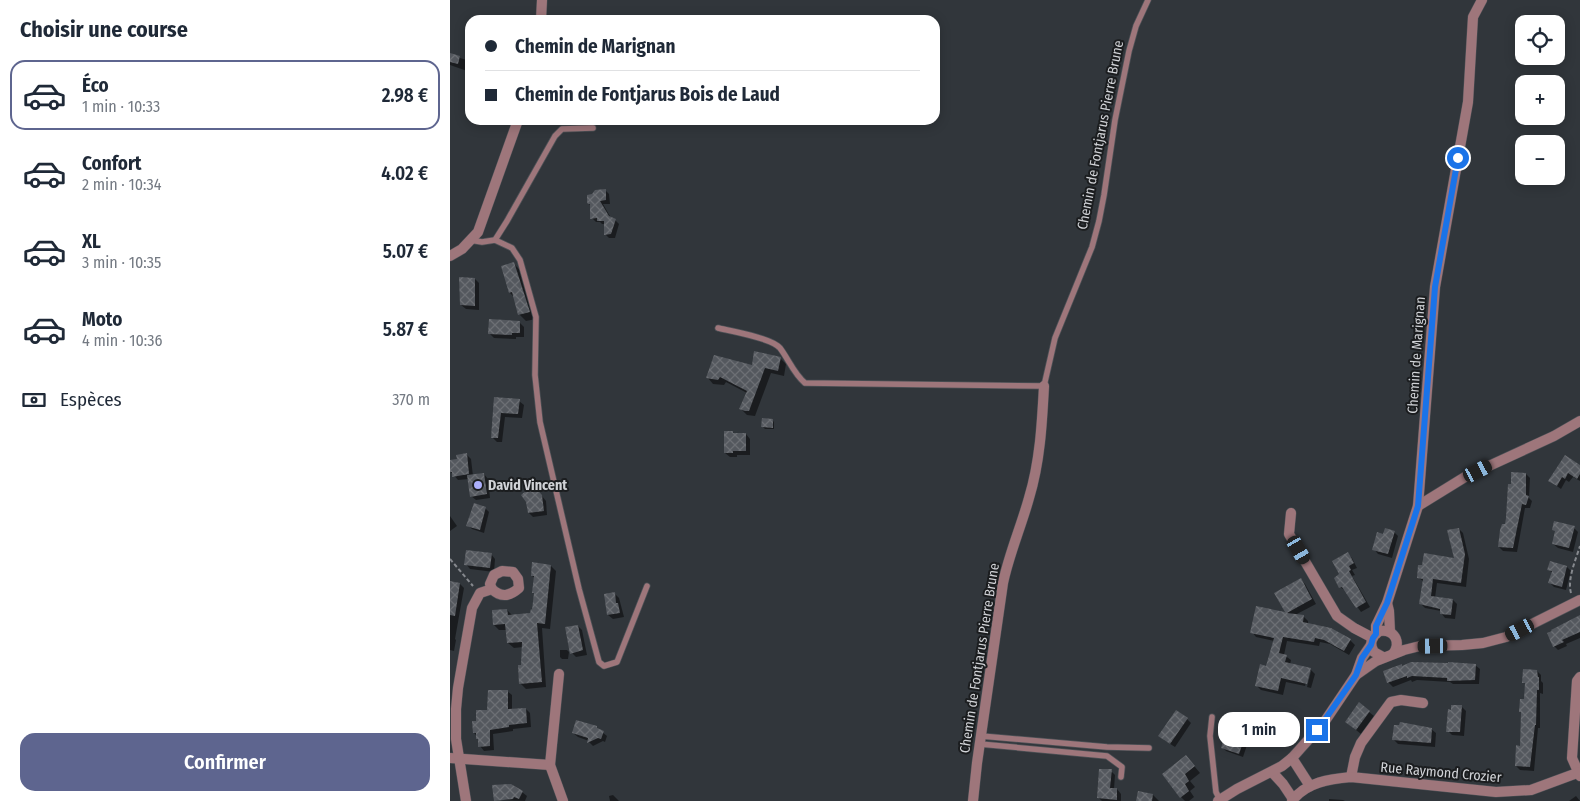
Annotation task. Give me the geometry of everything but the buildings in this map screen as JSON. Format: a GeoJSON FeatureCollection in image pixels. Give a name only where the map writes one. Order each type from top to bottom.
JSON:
{"type":"FeatureCollection","features":[{"type":"Feature","properties":{"kind":"street"},"geometry":{"type":"LineString","coordinates":[[541,15],[542,0]]}},
{"type":"Feature","properties":{"kind":"street","name":"Chemin de Marignan"},"geometry":{"type":"LineString","coordinates":[[1356,675],[1387,603],[1418,506],[1435,287],[1468,102],[1474,17],[1482,0]]}},
{"type":"Feature","properties":{"kind":"street"},"geometry":{"type":"LineString","coordinates":[[450,256],[462,250],[478,232],[516,125]]}},
{"type":"Feature","properties":{"kind":"street","name":"Chemin de Fontjarus Pierre Brune"},"geometry":{"type":"LineString","coordinates":[[973,801],[1002,584],[1033,480],[1042,427],[1044,386]]}},
{"type":"Feature","properties":{"kind":"street"},"geometry":{"type":"LineString","coordinates":[[1418,506],[1465,477],[1554,436],[1580,421]]}},
{"type":"Feature","properties":{"kind":"street"},"geometry":{"type":"LineString","coordinates":[[1292,513],[1289,534],[1337,616],[1373,639]]}},
{"type":"Feature","properties":{"kind":"street"},"geometry":{"type":"LineString","coordinates":[[502,571],[513,572],[518,579],[519,588],[513,594],[504,595],[496,593],[492,589],[490,584],[494,575],[502,571]]}},
{"type":"Feature","properties":{"kind":"street"},"geometry":{"type":"LineString","coordinates":[[466,801],[454,758],[458,688],[472,608],[480,593],[492,589]]}},
{"type":"Feature","properties":{"kind":"street"},"geometry":{"type":"LineString","coordinates":[[1373,639],[1374,652],[1388,655],[1420,646],[1483,643],[1506,637],[1578,601]]}},
{"type":"Feature","properties":{"kind":"street"},"geometry":{"type":"LineString","coordinates":[[1219,800],[1272,772],[1292,758],[1324,721],[1356,675],[1396,649],[1387,603]]}},
{"type":"Feature","properties":{"kind":"street"},"geometry":{"type":"LineString","coordinates":[[1373,639],[1385,631],[1420,646]]}},
{"type":"Feature","properties":{"kind":"street"},"geometry":{"type":"LineString","coordinates":[[559,674],[550,765],[563,801]]}},
{"type":"Feature","properties":{"kind":"street","name":"Rue Raymond Crozier"},"geometry":{"type":"LineString","coordinates":[[1293,800],[1310,786],[1330,778],[1351,777],[1496,792],[1531,790],[1579,774],[1572,758],[1577,681],[1580,677]]}},
{"type":"Feature","properties":{"kind":"street"},"geometry":{"type":"LineString","coordinates":[[1351,777],[1354,757],[1361,743],[1391,702],[1401,700],[1423,702]]}},
{"type":"Feature","properties":{"kind":"street"},"geometry":{"type":"LineString","coordinates":[[454,758],[550,765]]}},
{"type":"Feature","properties":{"kind":"street"},"geometry":{"type":"LineString","coordinates":[[1292,758],[1310,786]]}},
{"type":"Feature","properties":{"kind":"street"},"geometry":{"type":"LineString","coordinates":[[1272,772],[1284,784],[1293,800]]}},
{"type":"Feature","properties":{"kind":"lane","name":"Chemin de Fontjarus Pierre Brune"},"geometry":{"type":"LineString","coordinates":[[1044,386],[1055,338],[1092,247],[1104,195],[1128,51],[1136,26],[1148,0]]}},
{"type":"Feature","properties":{"kind":"lane"},"geometry":{"type":"LineString","coordinates":[[495,240],[508,221],[555,136],[562,129],[593,128]]}},
{"type":"Feature","properties":{"kind":"lane"},"geometry":{"type":"LineString","coordinates":[[470,240],[482,242],[495,240],[512,248],[520,260],[536,317],[535,376],[540,422],[579,589],[599,662],[604,666],[617,662],[647,586]]}},
{"type":"Feature","properties":{"kind":"lane"},"geometry":{"type":"LineString","coordinates":[[718,328],[748,333],[779,346],[799,378],[805,383],[1044,386]]}},
{"type":"Feature","properties":{"kind":"lane"},"geometry":{"type":"LineString","coordinates":[[1212,717],[1210,736],[1216,792],[1219,800]]}},
{"type":"Feature","properties":{"kind":"lane"},"geometry":{"type":"LineString","coordinates":[[981,740],[1149,748]]}},
{"type":"Feature","properties":{"kind":"lane"},"geometry":{"type":"LineString","coordinates":[[981,740],[1107,756],[1122,767],[1121,776]]}},
{"type":"Feature","properties":{"kind":"path"},"geometry":{"type":"LineString","coordinates":[[1578,601],[1570,590],[1580,546]]}},
{"type":"Feature","properties":{"kind":"path"},"geometry":{"type":"LineString","coordinates":[[450,559],[480,593]]}},
{"type":"Feature","properties":{"kind":"place","name":"David Vincent"},"geometry":{"type":"Point","coordinates":[478,485]}},
{"type":"Feature","properties":{"kind":"route"},"geometry":{"type":"LineString","coordinates":[[1317,730],[1356,675],[1362,658],[1376,634],[1376,626],[1387,603],[1418,506],[1435,287],[1458,158]]}}]}
